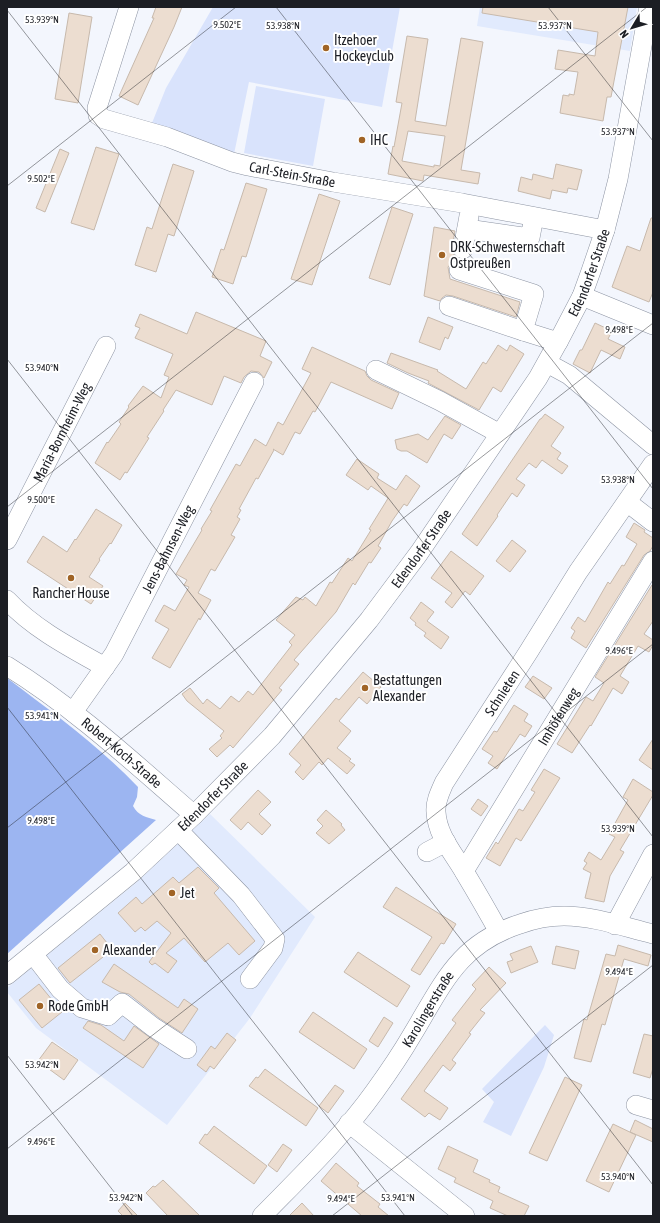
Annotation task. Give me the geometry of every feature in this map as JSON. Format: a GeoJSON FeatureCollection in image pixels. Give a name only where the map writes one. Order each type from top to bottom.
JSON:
{"type":"FeatureCollection","features":[{"type":"Feature","properties":{"kind":"street","name":"Carl-Stein-Straße"},"geometry":{"type":"LineString","coordinates":[[129,7],[97,108],[97,112],[101,118],[167,137],[235,163],[333,182],[471,205],[605,230]]}},
{"type":"Feature","properties":{"kind":"street","name":"Edendorfer Straße"},"geometry":{"type":"LineString","coordinates":[[7,975],[133,872],[194,815],[272,736],[369,620],[419,553],[500,434],[547,363],[582,296],[592,271],[605,230],[618,179],[650,7]]}},
{"type":"Feature","properties":{"kind":"street"},"geometry":{"type":"LineString","coordinates":[[463,249],[468,229],[471,205]]}},
{"type":"Feature","properties":{"kind":"street"},"geometry":{"type":"LineString","coordinates":[[468,229],[530,238],[534,217]]}},
{"type":"Feature","properties":{"kind":"street"},"geometry":{"type":"LineString","coordinates":[[459,270],[534,294],[522,331]]}},
{"type":"Feature","properties":{"kind":"street"},"geometry":{"type":"LineString","coordinates":[[582,296],[653,325]]}},
{"type":"Feature","properties":{"kind":"street"},"geometry":{"type":"LineString","coordinates":[[449,306],[558,342]]}},
{"type":"Feature","properties":{"kind":"street","name":"Maria-Bornheim-Weg"},"geometry":{"type":"LineString","coordinates":[[7,540],[106,346]]}},
{"type":"Feature","properties":{"kind":"street"},"geometry":{"type":"LineString","coordinates":[[547,363],[569,375],[653,445]]}},
{"type":"Feature","properties":{"kind":"street"},"geometry":{"type":"LineString","coordinates":[[376,370],[446,404],[500,434]]}},
{"type":"Feature","properties":{"kind":"street","name":"Jens-Bahnsen-Weg"},"geometry":{"type":"LineString","coordinates":[[73,712],[114,654],[254,382]]}},
{"type":"Feature","properties":{"kind":"street","name":"Schnieten"},"geometry":{"type":"LineString","coordinates":[[499,932],[446,842],[440,829],[436,811],[437,801],[444,783],[578,572],[653,464]]}},
{"type":"Feature","properties":{"kind":"street"},"geometry":{"type":"LineString","coordinates":[[627,502],[653,522]]}},
{"type":"Feature","properties":{"kind":"street","name":"Imhöfenweg"},"geometry":{"type":"LineString","coordinates":[[464,871],[653,561]]}},
{"type":"Feature","properties":{"kind":"street"},"geometry":{"type":"LineString","coordinates":[[7,600],[43,630],[105,668]]}},
{"type":"Feature","properties":{"kind":"street","name":"Robert-Koch-Straße"},"geometry":{"type":"LineString","coordinates":[[7,666],[73,712],[194,815]]}},
{"type":"Feature","properties":{"kind":"street"},"geometry":{"type":"LineString","coordinates":[[178,830],[241,895],[275,939],[273,948],[250,979]]}},
{"type":"Feature","properties":{"kind":"street"},"geometry":{"type":"LineString","coordinates":[[428,852],[446,842]]}},
{"type":"Feature","properties":{"kind":"street"},"geometry":{"type":"LineString","coordinates":[[615,925],[653,854]]}},
{"type":"Feature","properties":{"kind":"street","name":"Karolingerstraße"},"geometry":{"type":"LineString","coordinates":[[262,1216],[325,1151],[368,1100],[391,1068],[454,968],[473,948],[499,932],[531,921],[555,916],[575,917],[653,934]]}},
{"type":"Feature","properties":{"kind":"street"},"geometry":{"type":"LineString","coordinates":[[33,954],[60,989],[82,1008],[108,1016],[122,1004],[153,1027],[187,1049]]}},
{"type":"Feature","properties":{"kind":"street"},"geometry":{"type":"LineString","coordinates":[[349,1123],[465,1216]]}},
{"type":"Feature","properties":{"kind":"shaded area"},"geometry":{"type":"Polygon","coordinates":[[[213,7],[400,7],[382,107],[249,82],[234,154],[152,123],[166,88],[213,7]]]}},
{"type":"Feature","properties":{"kind":"shaded area"},"geometry":{"type":"Polygon","coordinates":[[[480,7],[637,7],[630,51],[477,26],[480,7]]]}},
{"type":"Feature","properties":{"kind":"shaded area"},"geometry":{"type":"Polygon","coordinates":[[[256,86],[325,99],[313,166],[244,153],[256,86]]]}},
{"type":"Feature","properties":{"kind":"shaded area"},"geometry":{"type":"Polygon","coordinates":[[[7,678],[75,730],[123,772],[138,787],[137,797],[133,806],[137,812],[143,816],[156,820],[7,954],[7,678]]]}},
{"type":"Feature","properties":{"kind":"shaded area"},"geometry":{"type":"Polygon","coordinates":[[[210,814],[315,917],[250,1018],[167,1125],[36,1028],[7,992],[7,988],[136,883],[210,814]]]}},
{"type":"Feature","properties":{"kind":"shaded area"},"geometry":{"type":"Polygon","coordinates":[[[545,1025],[554,1035],[544,1067],[511,1136],[483,1122],[494,1102],[482,1089],[545,1025]]]}},
{"type":"Feature","properties":{"kind":"building"},"geometry":{"type":"Polygon","coordinates":[[[156,7],[182,7],[138,105],[119,96],[154,18],[152,18],[156,7]]]}},
{"type":"Feature","properties":{"kind":"building"},"geometry":{"type":"Polygon","coordinates":[[[483,7],[628,7],[611,97],[607,97],[603,121],[560,113],[563,95],[574,95],[578,72],[555,69],[558,50],[595,56],[598,32],[482,13],[483,7]]]}},
{"type":"Feature","properties":{"kind":"building"},"geometry":{"type":"Polygon","coordinates":[[[69,13],[92,17],[78,103],[55,99],[69,13]]]}},
{"type":"Feature","properties":{"kind":"building"},"geometry":{"type":"Polygon","coordinates":[[[407,36],[428,39],[415,121],[446,126],[461,38],[483,42],[461,170],[480,173],[478,184],[424,175],[423,181],[388,174],[402,103],[396,102],[407,36]],[[408,131],[402,161],[434,167],[434,165],[440,166],[445,136],[408,131]]]}},
{"type":"Feature","properties":{"kind":"building"},"geometry":{"type":"Polygon","coordinates":[[[96,147],[119,154],[94,230],[71,223],[96,147]]]}},
{"type":"Feature","properties":{"kind":"building"},"geometry":{"type":"Polygon","coordinates":[[[60,149],[69,153],[45,212],[36,208],[60,149]]]}},
{"type":"Feature","properties":{"kind":"building"},"geometry":{"type":"Polygon","coordinates":[[[173,164],[194,171],[174,236],[168,234],[156,272],[135,265],[147,227],[152,229],[173,164]]]}},
{"type":"Feature","properties":{"kind":"building"},"geometry":{"type":"Polygon","coordinates":[[[556,164],[582,170],[577,190],[568,188],[567,193],[552,190],[550,199],[518,191],[521,177],[532,180],[533,174],[553,179],[556,164]]]}},
{"type":"Feature","properties":{"kind":"building"},"geometry":{"type":"Polygon","coordinates":[[[246,183],[267,189],[246,257],[242,256],[233,284],[212,277],[221,249],[224,250],[246,183]]]}},
{"type":"Feature","properties":{"kind":"building"},"geometry":{"type":"Polygon","coordinates":[[[319,194],[340,201],[312,285],[291,279],[319,194]]]}},
{"type":"Feature","properties":{"kind":"building"},"geometry":{"type":"Polygon","coordinates":[[[392,207],[413,214],[390,285],[369,278],[392,207]]]}},
{"type":"Feature","properties":{"kind":"building"},"geometry":{"type":"Polygon","coordinates":[[[651,218],[653,218],[653,292],[649,302],[612,287],[627,246],[640,251],[651,218]]]}},
{"type":"Feature","properties":{"kind":"building","name":"DRK-Schwesternschaft Ostpreußen"},"geometry":{"type":"Polygon","coordinates":[[[434,227],[455,231],[452,247],[454,255],[453,261],[448,267],[450,279],[520,302],[516,317],[453,296],[446,295],[440,301],[424,296],[434,227]]]}},
{"type":"Feature","properties":{"kind":"building"},"geometry":{"type":"Polygon","coordinates":[[[196,312],[266,341],[260,356],[272,362],[264,378],[259,372],[251,371],[244,377],[241,383],[224,376],[212,405],[176,390],[147,437],[149,438],[127,473],[125,472],[120,480],[95,463],[107,442],[108,443],[121,424],[119,422],[129,407],[128,406],[143,386],[161,398],[169,377],[164,375],[173,354],[135,338],[140,328],[135,326],[140,314],[187,334],[196,312]]]}},
{"type":"Feature","properties":{"kind":"building"},"geometry":{"type":"Polygon","coordinates":[[[428,317],[453,327],[448,339],[445,337],[440,350],[419,342],[428,317]]]}},
{"type":"Feature","properties":{"kind":"building"},"geometry":{"type":"Polygon","coordinates":[[[595,323],[612,331],[608,339],[625,347],[620,359],[601,350],[590,373],[573,364],[580,350],[582,350],[595,323]]]}},
{"type":"Feature","properties":{"kind":"building"},"geometry":{"type":"Polygon","coordinates":[[[498,345],[507,351],[510,345],[524,354],[501,392],[493,387],[479,410],[428,383],[429,381],[387,363],[391,353],[438,370],[437,371],[466,389],[483,362],[486,364],[498,345]]]}},
{"type":"Feature","properties":{"kind":"building"},"geometry":{"type":"Polygon","coordinates":[[[312,347],[365,371],[371,380],[399,393],[392,409],[331,382],[315,412],[313,411],[300,434],[295,432],[283,455],[273,449],[274,450],[258,479],[256,478],[239,509],[241,510],[237,517],[240,519],[231,535],[235,537],[215,571],[211,569],[198,593],[211,600],[170,668],[152,658],[169,629],[155,621],[164,605],[175,611],[189,587],[184,585],[187,580],[176,574],[202,530],[201,529],[212,511],[210,510],[236,464],[240,466],[255,439],[266,446],[278,422],[283,425],[311,373],[302,369],[312,347]]]}},
{"type":"Feature","properties":{"kind":"building"},"geometry":{"type":"Polygon","coordinates":[[[545,414],[564,427],[551,446],[561,453],[557,459],[568,466],[562,474],[542,460],[536,468],[529,463],[516,479],[525,485],[517,497],[512,493],[477,546],[462,534],[540,419],[545,414]]]}},
{"type":"Feature","properties":{"kind":"building"},"geometry":{"type":"Polygon","coordinates":[[[445,416],[461,425],[452,439],[444,434],[427,463],[407,451],[397,449],[395,440],[418,434],[428,440],[445,416]]]}},
{"type":"Feature","properties":{"kind":"building"},"geometry":{"type":"Polygon","coordinates":[[[357,459],[379,474],[377,478],[396,490],[406,475],[420,486],[407,506],[404,504],[392,521],[378,546],[381,548],[371,563],[369,562],[355,585],[353,583],[336,612],[294,660],[299,664],[279,688],[282,690],[233,748],[230,745],[217,757],[209,749],[222,738],[220,736],[224,731],[187,701],[182,694],[190,688],[203,704],[207,699],[220,709],[231,696],[239,702],[248,691],[253,695],[292,645],[289,642],[295,635],[276,620],[296,597],[303,600],[305,597],[316,606],[330,582],[332,583],[348,558],[352,561],[388,498],[371,486],[368,490],[346,475],[357,459]]]}},
{"type":"Feature","properties":{"kind":"building"},"geometry":{"type":"Polygon","coordinates":[[[96,509],[122,525],[111,544],[110,543],[99,559],[100,560],[89,577],[103,586],[91,604],[27,562],[43,536],[67,552],[96,509]]]}},
{"type":"Feature","properties":{"kind":"building"},"geometry":{"type":"Polygon","coordinates":[[[634,523],[645,530],[644,532],[653,538],[653,546],[650,551],[644,555],[586,648],[571,638],[575,631],[571,628],[578,617],[585,622],[608,582],[610,584],[622,565],[624,566],[637,544],[626,537],[634,523]]]}},
{"type":"Feature","properties":{"kind":"building"},"geometry":{"type":"Polygon","coordinates":[[[512,540],[526,551],[510,572],[496,561],[512,540]]]}},
{"type":"Feature","properties":{"kind":"building"},"geometry":{"type":"Polygon","coordinates":[[[451,551],[484,576],[470,595],[465,591],[452,608],[445,602],[452,593],[431,578],[451,551]]]}},
{"type":"Feature","properties":{"kind":"building"},"geometry":{"type":"Polygon","coordinates":[[[652,585],[653,621],[644,634],[653,640],[653,645],[649,652],[638,646],[620,676],[629,682],[622,694],[613,688],[591,726],[590,725],[572,753],[557,744],[586,697],[593,701],[604,683],[595,677],[652,585]]]}},
{"type":"Feature","properties":{"kind":"building"},"geometry":{"type":"Polygon","coordinates":[[[421,602],[434,612],[427,621],[449,637],[441,649],[424,636],[426,633],[415,625],[416,623],[410,618],[421,602]]]}},
{"type":"Feature","properties":{"kind":"building"},"geometry":{"type":"Polygon","coordinates":[[[363,672],[381,687],[367,704],[359,697],[339,721],[351,731],[337,748],[351,759],[349,761],[355,765],[347,774],[328,758],[322,765],[319,762],[303,780],[295,772],[301,765],[289,754],[336,698],[339,700],[363,672]]]}},
{"type":"Feature","properties":{"kind":"building"},"geometry":{"type":"Polygon","coordinates":[[[533,676],[552,688],[544,699],[525,687],[533,676]]]}},
{"type":"Feature","properties":{"kind":"building"},"geometry":{"type":"Polygon","coordinates":[[[514,705],[528,714],[524,721],[532,726],[525,737],[520,734],[497,769],[488,763],[493,756],[482,749],[494,731],[497,732],[514,705]]]}},
{"type":"Feature","properties":{"kind":"building"},"geometry":{"type":"Polygon","coordinates":[[[653,739],[653,770],[639,760],[653,739]]]}},
{"type":"Feature","properties":{"kind":"building"},"geometry":{"type":"Polygon","coordinates":[[[544,769],[560,778],[521,841],[516,838],[500,866],[486,858],[496,842],[498,844],[519,809],[523,811],[535,792],[531,790],[544,769]]]}},
{"type":"Feature","properties":{"kind":"building"},"geometry":{"type":"Polygon","coordinates":[[[633,779],[653,792],[653,795],[620,850],[624,852],[610,876],[604,902],[585,898],[591,873],[583,869],[587,863],[584,861],[589,852],[601,860],[615,837],[609,834],[628,800],[623,797],[633,779]]]}},
{"type":"Feature","properties":{"kind":"building"},"geometry":{"type":"Polygon","coordinates":[[[258,790],[271,802],[259,814],[271,825],[262,835],[248,822],[241,830],[230,820],[258,790]]]}},
{"type":"Feature","properties":{"kind":"building"},"geometry":{"type":"Polygon","coordinates":[[[478,799],[488,806],[481,816],[471,809],[478,799]]]}},
{"type":"Feature","properties":{"kind":"building"},"geometry":{"type":"Polygon","coordinates":[[[326,810],[342,824],[341,825],[345,830],[329,844],[316,833],[323,826],[317,820],[326,810]]]}},
{"type":"Feature","properties":{"kind":"building"},"geometry":{"type":"Polygon","coordinates":[[[198,867],[219,888],[214,893],[255,941],[239,955],[228,943],[205,962],[184,938],[166,953],[177,961],[168,973],[155,963],[152,965],[149,962],[171,933],[157,921],[145,931],[141,927],[135,932],[118,913],[136,897],[142,904],[173,877],[179,883],[198,867]]]}},
{"type":"Feature","properties":{"kind":"building"},"geometry":{"type":"Polygon","coordinates":[[[396,887],[456,924],[444,944],[441,943],[420,975],[411,970],[432,937],[383,907],[396,887]]]}},
{"type":"Feature","properties":{"kind":"building"},"geometry":{"type":"Polygon","coordinates":[[[100,934],[111,948],[103,957],[70,983],[58,968],[100,934]]]}},
{"type":"Feature","properties":{"kind":"building"},"geometry":{"type":"Polygon","coordinates":[[[618,945],[651,955],[648,966],[624,959],[605,1025],[602,1024],[591,1062],[574,1058],[584,1019],[587,1020],[606,954],[615,956],[618,945]]]}},
{"type":"Feature","properties":{"kind":"building"},"geometry":{"type":"Polygon","coordinates":[[[531,946],[538,962],[511,973],[507,962],[513,960],[510,954],[531,946]]]}},
{"type":"Feature","properties":{"kind":"building"},"geometry":{"type":"Polygon","coordinates":[[[556,946],[579,951],[575,969],[552,964],[556,946]]]}},
{"type":"Feature","properties":{"kind":"building"},"geometry":{"type":"Polygon","coordinates":[[[358,952],[410,986],[397,1007],[344,972],[358,952]]]}},
{"type":"Feature","properties":{"kind":"building"},"geometry":{"type":"Polygon","coordinates":[[[114,964],[178,1008],[184,999],[198,1009],[182,1033],[159,1018],[129,994],[120,992],[102,982],[114,964]]]}},
{"type":"Feature","properties":{"kind":"building"},"geometry":{"type":"Polygon","coordinates":[[[489,967],[506,983],[480,1010],[485,1013],[469,1033],[471,1034],[452,1060],[456,1063],[450,1071],[443,1065],[424,1091],[448,1108],[440,1120],[429,1113],[425,1117],[401,1099],[456,1023],[452,1020],[476,989],[472,985],[489,967]]]}},
{"type":"Feature","properties":{"kind":"building","name":"Rode GmbH"},"geometry":{"type":"Polygon","coordinates":[[[39,984],[62,1012],[42,1028],[19,1000],[39,984]]]}},
{"type":"Feature","properties":{"kind":"building"},"geometry":{"type":"Polygon","coordinates":[[[313,1012],[367,1049],[354,1069],[299,1032],[313,1012]]]}},
{"type":"Feature","properties":{"kind":"building"},"geometry":{"type":"Polygon","coordinates":[[[384,1017],[393,1023],[378,1047],[369,1041],[384,1017]]]}},
{"type":"Feature","properties":{"kind":"building"},"geometry":{"type":"Polygon","coordinates":[[[88,1021],[101,1025],[124,1041],[134,1026],[159,1044],[143,1068],[83,1028],[88,1021]]]}},
{"type":"Feature","properties":{"kind":"building"},"geometry":{"type":"Polygon","coordinates":[[[227,1033],[236,1040],[214,1069],[210,1066],[206,1072],[197,1065],[211,1046],[215,1049],[227,1033]]]}},
{"type":"Feature","properties":{"kind":"building"},"geometry":{"type":"Polygon","coordinates":[[[644,1034],[653,1036],[653,1068],[650,1078],[633,1073],[644,1034]]]}},
{"type":"Feature","properties":{"kind":"building"},"geometry":{"type":"Polygon","coordinates":[[[52,1042],[78,1060],[64,1080],[38,1061],[52,1042]]]}},
{"type":"Feature","properties":{"kind":"building"},"geometry":{"type":"Polygon","coordinates":[[[265,1069],[318,1108],[306,1126],[249,1086],[265,1069]]]}},
{"type":"Feature","properties":{"kind":"building"},"geometry":{"type":"Polygon","coordinates":[[[565,1077],[582,1085],[547,1161],[529,1153],[565,1077]]]}},
{"type":"Feature","properties":{"kind":"building"},"geometry":{"type":"Polygon","coordinates":[[[335,1085],[344,1091],[328,1113],[319,1106],[335,1085]]]}},
{"type":"Feature","properties":{"kind":"building"},"geometry":{"type":"Polygon","coordinates":[[[635,1120],[653,1129],[653,1142],[630,1132],[635,1120]]]}},
{"type":"Feature","properties":{"kind":"building"},"geometry":{"type":"Polygon","coordinates":[[[613,1124],[636,1135],[609,1192],[586,1181],[613,1124]]]}},
{"type":"Feature","properties":{"kind":"building"},"geometry":{"type":"Polygon","coordinates":[[[214,1126],[267,1166],[254,1184],[199,1143],[205,1134],[207,1135],[214,1126]]]}},
{"type":"Feature","properties":{"kind":"building"},"geometry":{"type":"Polygon","coordinates":[[[283,1144],[292,1150],[277,1172],[268,1165],[283,1144]]]}},
{"type":"Feature","properties":{"kind":"building"},"geometry":{"type":"Polygon","coordinates":[[[448,1146],[478,1160],[473,1172],[490,1180],[489,1182],[500,1187],[498,1192],[529,1206],[524,1216],[508,1216],[490,1208],[493,1201],[454,1182],[456,1178],[438,1169],[448,1146]]]}},
{"type":"Feature","properties":{"kind":"building"},"geometry":{"type":"Polygon","coordinates":[[[336,1163],[359,1183],[357,1186],[380,1204],[378,1207],[389,1216],[362,1216],[321,1181],[336,1163]]]}},
{"type":"Feature","properties":{"kind":"building"},"geometry":{"type":"Polygon","coordinates":[[[163,1180],[200,1216],[168,1216],[146,1193],[153,1186],[155,1187],[163,1180]]]}},
{"type":"Feature","properties":{"kind":"building"},"geometry":{"type":"Polygon","coordinates":[[[125,1203],[138,1216],[123,1216],[118,1211],[125,1203]]]}},
{"type":"Feature","properties":{"kind":"building"},"geometry":{"type":"Polygon","coordinates":[[[302,1203],[314,1216],[289,1216],[302,1203]]]}},
{"type":"Feature","properties":{"kind":"place","name":"Itzehoer Hockeyclub"},"geometry":{"type":"Point","coordinates":[326,48]}},
{"type":"Feature","properties":{"kind":"place","name":"IHC"},"geometry":{"type":"Point","coordinates":[362,140]}},
{"type":"Feature","properties":{"kind":"place","name":"DRK-Schwesternschaft Ostpreußen"},"geometry":{"type":"Point","coordinates":[442,255]}},
{"type":"Feature","properties":{"kind":"place","name":"Rancher House"},"geometry":{"type":"Point","coordinates":[71,578]}},
{"type":"Feature","properties":{"kind":"place","name":"Bestattungen Alexander"},"geometry":{"type":"Point","coordinates":[365,688]}},
{"type":"Feature","properties":{"kind":"place","name":"Jet"},"geometry":{"type":"Point","coordinates":[172,893]}},
{"type":"Feature","properties":{"kind":"place","name":"Alexander"},"geometry":{"type":"Point","coordinates":[95,950]}},
{"type":"Feature","properties":{"kind":"place","name":"Rode GmbH"},"geometry":{"type":"Point","coordinates":[40,1006]}}]}
